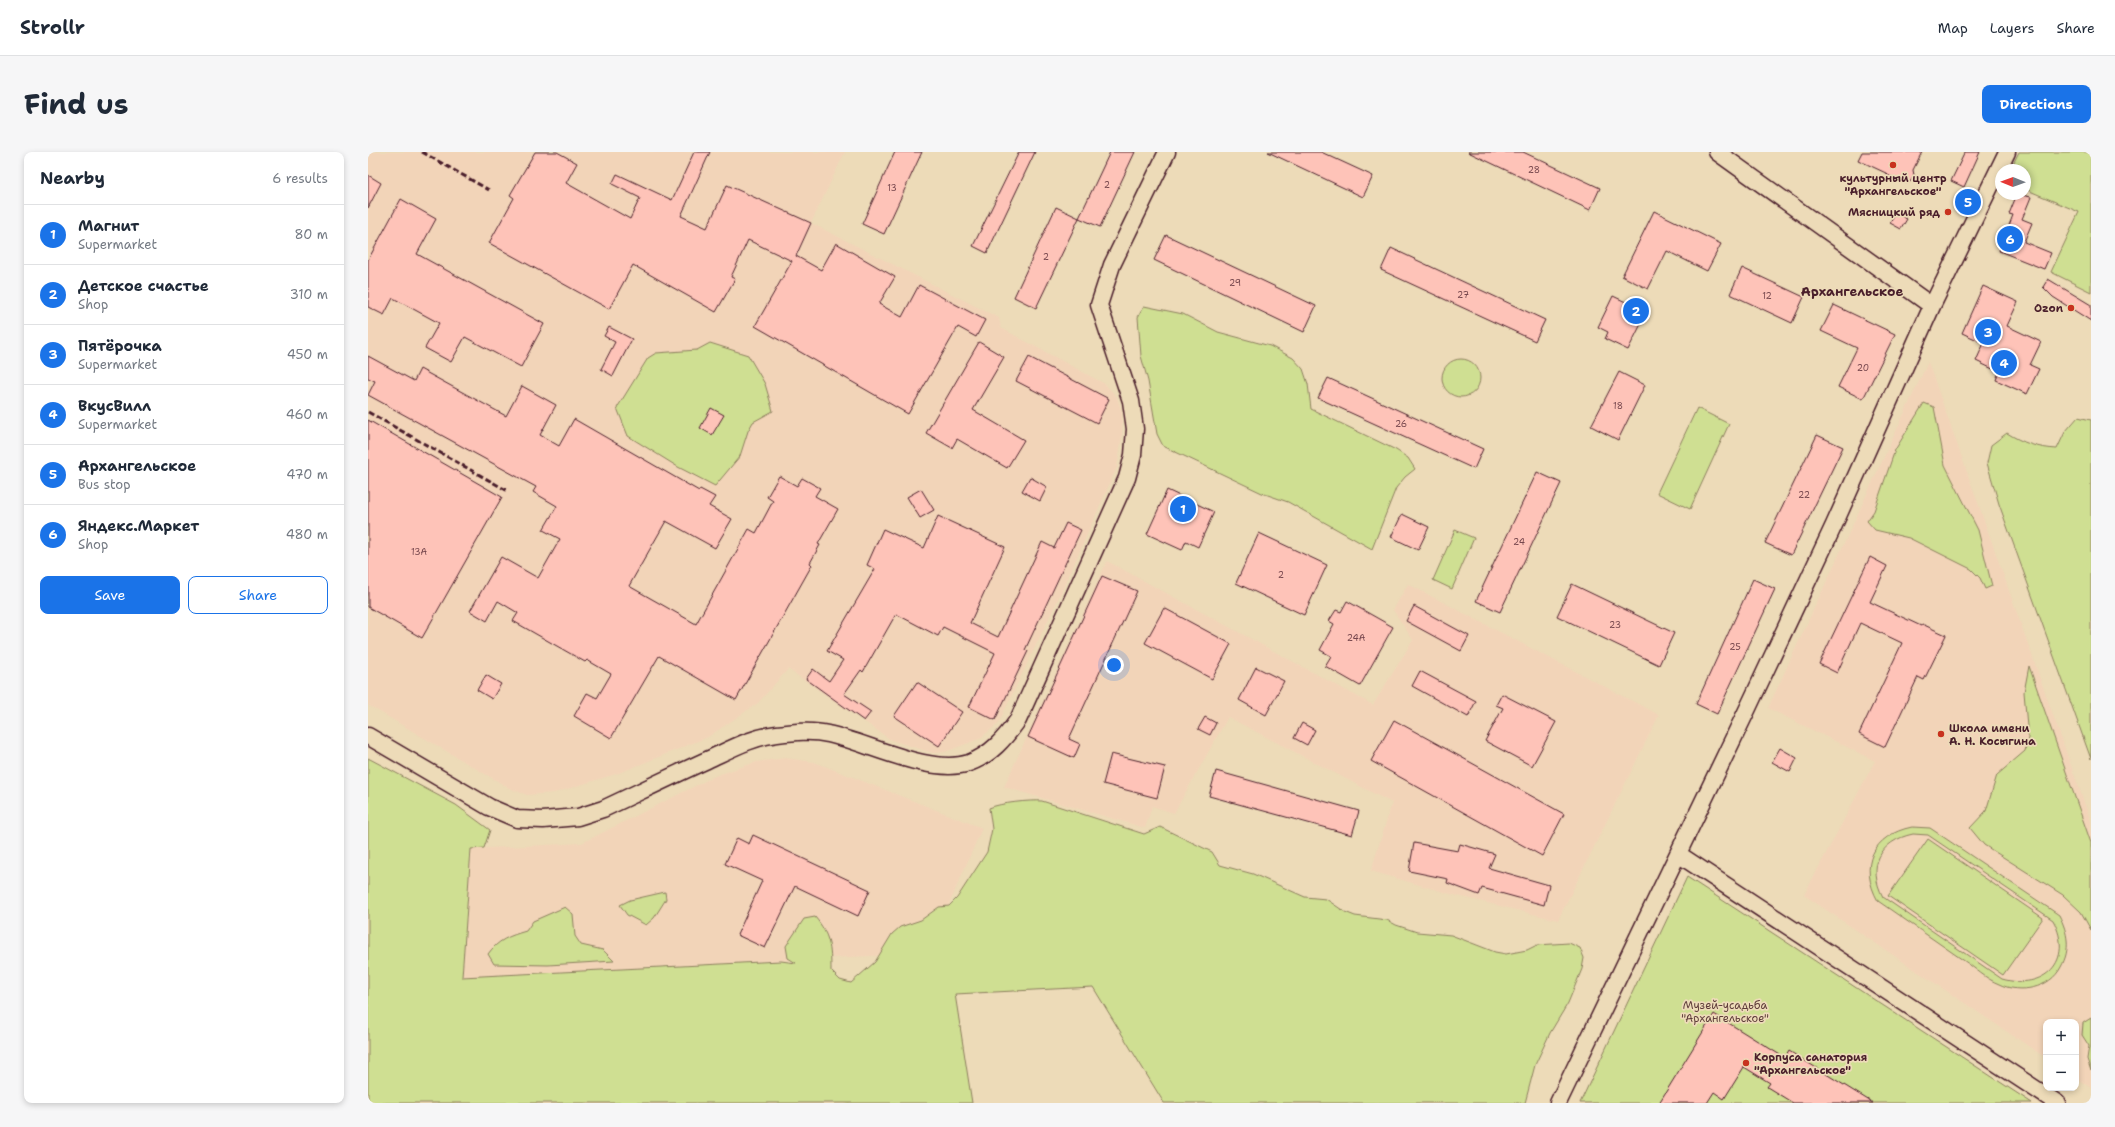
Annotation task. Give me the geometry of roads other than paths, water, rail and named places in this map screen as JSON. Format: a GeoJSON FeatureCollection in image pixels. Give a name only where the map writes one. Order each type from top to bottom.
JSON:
{"type":"FeatureCollection","features":[{"type":"Feature","properties":{"kind":"street"},"geometry":{"type":"LineString","coordinates":[[368,736],[489,807],[517,819],[543,820],[578,817],[603,809],[746,742],[775,734],[800,731],[828,734],[902,757],[946,766],[969,763],[987,753],[1004,739],[1018,720],[1127,478],[1133,455],[1135,429],[1131,401],[1099,305],[1112,265],[1167,152]]}},
{"type":"Feature","properties":{"kind":"street"},"geometry":{"type":"LineString","coordinates":[[1717,152],[1932,306]]}},
{"type":"Feature","properties":{"kind":"street"},"geometry":{"type":"LineString","coordinates":[[1558,1103],[1834,525],[1932,306],[2007,152]]}},
{"type":"Feature","properties":{"kind":"street"},"geometry":{"type":"LineString","coordinates":[[1678,854],[2057,1103]]}},
{"type":"Feature","properties":{"kind":"railway"},"geometry":{"type":"LineString","coordinates":[[422,152],[489,190]]}},
{"type":"Feature","properties":{"kind":"railway"},"geometry":{"type":"LineString","coordinates":[[368,412],[508,491]]}},
{"type":"Feature","properties":{"kind":"place","name":"культурный центр \"Архангельское\""},"geometry":{"type":"Point","coordinates":[1893,165]}},
{"type":"Feature","properties":{"kind":"place","name":"Архангельское"},"geometry":{"type":"Point","coordinates":[1968,202]}},
{"type":"Feature","properties":{"kind":"place","name":"Мясницкий ряд"},"geometry":{"type":"Point","coordinates":[1948,212]}},
{"type":"Feature","properties":{"kind":"place","name":"Яндекс.Маркет"},"geometry":{"type":"Point","coordinates":[2010,239]}},
{"type":"Feature","properties":{"kind":"place","name":"Ozon"},"geometry":{"type":"Point","coordinates":[2071,308]}},
{"type":"Feature","properties":{"kind":"place","name":"Детское счастье"},"geometry":{"type":"Point","coordinates":[1636,311]}},
{"type":"Feature","properties":{"kind":"place","name":"Пятёрочка"},"geometry":{"type":"Point","coordinates":[1988,332]}},
{"type":"Feature","properties":{"kind":"place","name":"ВкусВилл"},"geometry":{"type":"Point","coordinates":[2004,363]}},
{"type":"Feature","properties":{"kind":"place","name":"Магнит"},"geometry":{"type":"Point","coordinates":[1183,509]}},
{"type":"Feature","properties":{"kind":"place","name":"Школа имени А. Н. Косыгина"},"geometry":{"type":"Point","coordinates":[1941,734]}},
{"type":"Feature","properties":{"kind":"place","name":"Корпуса санатория \"Архангельское\""},"geometry":{"type":"Point","coordinates":[1746,1063]}},
{"type":"Feature","properties":{"kind":"district","name":"Архангельское"},"geometry":{"type":"Point","coordinates":[1852,291]}},
{"type":"Feature","properties":{"kind":"park label","name":"Музей-усадьба \"Архангельское\""},"geometry":{"type":"Point","coordinates":[1725,1011]}}]}
